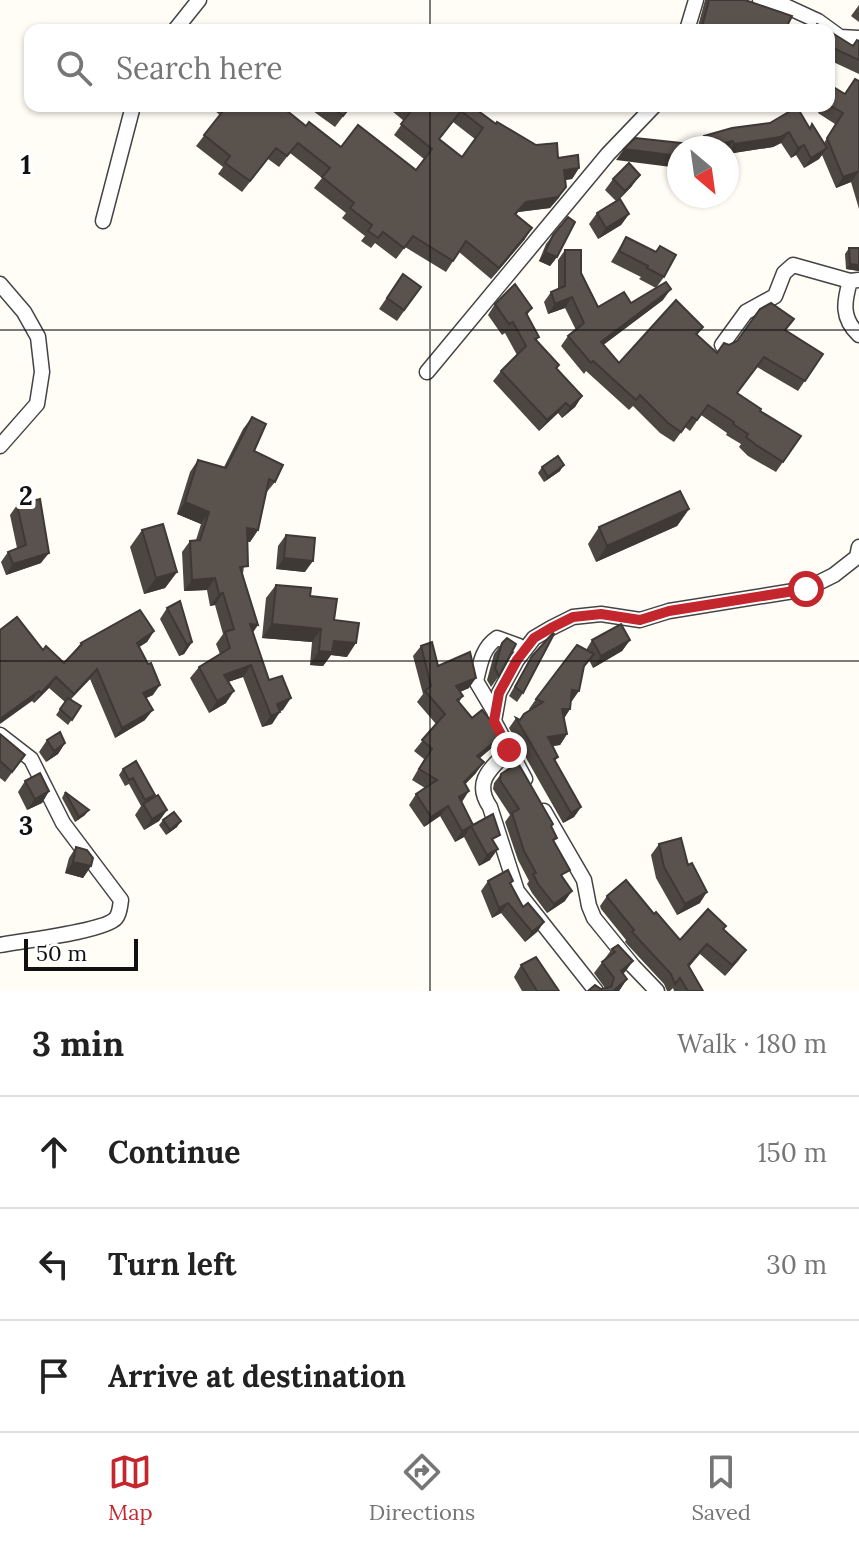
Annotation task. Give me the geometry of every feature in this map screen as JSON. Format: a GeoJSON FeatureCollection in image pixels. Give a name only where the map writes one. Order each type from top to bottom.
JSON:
{"type":"FeatureCollection","features":[{"type":"Feature","properties":{"kind":"street"},"geometry":{"type":"LineString","coordinates":[[180,24],[199,0]]}},
{"type":"Feature","properties":{"kind":"street"},"geometry":{"type":"LineString","coordinates":[[689,24],[696,0]]}},
{"type":"Feature","properties":{"kind":"street"},"geometry":{"type":"LineString","coordinates":[[760,0],[781,4],[822,24]]}},
{"type":"Feature","properties":{"kind":"street"},"geometry":{"type":"LineString","coordinates":[[835,33],[840,37],[859,38]]}},
{"type":"Feature","properties":{"kind":"street"},"geometry":{"type":"LineString","coordinates":[[103,221],[131,112]]}},
{"type":"Feature","properties":{"kind":"street"},"geometry":{"type":"LineString","coordinates":[[427,372],[608,154],[648,112]]}},
{"type":"Feature","properties":{"kind":"street"},"geometry":{"type":"LineString","coordinates":[[722,345],[746,312],[775,296],[784,273],[793,265],[854,281],[844,313],[859,335]]}},
{"type":"Feature","properties":{"kind":"street"},"geometry":{"type":"LineString","coordinates":[[0,284],[24,312],[38,337],[42,372],[37,404],[0,446]]}},
{"type":"Feature","properties":{"kind":"street"},"geometry":{"type":"LineString","coordinates":[[657,991],[594,918],[584,880],[494,721],[499,693],[531,642],[573,617],[601,614],[640,620],[669,611],[806,589],[834,575],[857,557],[859,547]]}},
{"type":"Feature","properties":{"kind":"street"},"geometry":{"type":"LineString","coordinates":[[495,713],[476,681],[485,649],[497,638],[517,646],[531,642]]}},
{"type":"Feature","properties":{"kind":"street"},"geometry":{"type":"LineString","coordinates":[[0,735],[31,759],[63,823],[121,900],[115,920],[99,927],[0,945]]}},
{"type":"Feature","properties":{"kind":"street"},"geometry":{"type":"LineString","coordinates":[[509,750],[486,777],[481,788],[482,795],[490,807],[517,891],[596,991]]}},
{"type":"Feature","properties":{"kind":"building"},"geometry":{"type":"Polygon","coordinates":[[[709,0],[745,0],[792,16],[788,24],[703,23],[709,0]]]}},
{"type":"Feature","properties":{"kind":"building"},"geometry":{"type":"Polygon","coordinates":[[[835,35],[853,46],[859,41],[859,60],[835,49],[835,35]]]}},
{"type":"Feature","properties":{"kind":"building"},"geometry":{"type":"Polygon","coordinates":[[[855,79],[859,81],[859,171],[843,177],[827,138],[843,113],[835,108],[835,88],[845,94],[855,79]]]}},
{"type":"Feature","properties":{"kind":"building"},"geometry":{"type":"Polygon","coordinates":[[[222,112],[288,112],[306,126],[309,122],[341,147],[358,125],[416,170],[432,149],[401,124],[410,112],[460,112],[439,139],[462,157],[483,128],[462,112],[480,112],[536,145],[557,143],[558,158],[578,155],[579,168],[564,170],[566,187],[558,197],[526,202],[515,214],[532,228],[499,268],[466,241],[453,261],[413,236],[404,248],[383,232],[378,238],[368,231],[372,225],[350,208],[354,203],[322,177],[330,168],[298,143],[287,156],[276,148],[250,181],[225,163],[230,156],[204,135],[222,112]]]}},
{"type":"Feature","properties":{"kind":"building"},"geometry":{"type":"Polygon","coordinates":[[[789,112],[800,112],[810,129],[812,124],[827,148],[811,158],[804,145],[798,148],[789,132],[780,137],[739,143],[739,136],[704,136],[732,128],[770,123],[789,112]]]}},
{"type":"Feature","properties":{"kind":"building"},"geometry":{"type":"Polygon","coordinates":[[[635,138],[667,141],[667,154],[624,149],[635,138]]]}},
{"type":"Feature","properties":{"kind":"building"},"geometry":{"type":"Polygon","coordinates":[[[629,163],[640,175],[625,191],[613,179],[629,163]]]}},
{"type":"Feature","properties":{"kind":"building"},"geometry":{"type":"Polygon","coordinates":[[[620,199],[629,214],[606,228],[597,213],[620,199]]]}},
{"type":"Feature","properties":{"kind":"building"},"geometry":{"type":"Polygon","coordinates":[[[568,217],[575,222],[557,257],[545,252],[553,235],[568,217]]]}},
{"type":"Feature","properties":{"kind":"building"},"geometry":{"type":"Polygon","coordinates":[[[626,237],[656,252],[660,246],[676,255],[664,277],[619,251],[626,237]]]}},
{"type":"Feature","properties":{"kind":"building"},"geometry":{"type":"Polygon","coordinates":[[[849,248],[859,248],[859,265],[850,264],[849,248]]]}},
{"type":"Feature","properties":{"kind":"building"},"geometry":{"type":"Polygon","coordinates":[[[565,250],[581,250],[581,273],[598,307],[624,292],[631,303],[666,282],[671,289],[601,342],[619,363],[676,300],[703,327],[696,334],[717,353],[724,343],[729,345],[737,341],[760,309],[771,303],[794,319],[785,330],[823,354],[805,381],[764,357],[737,393],[801,436],[783,462],[756,445],[734,422],[708,405],[697,420],[692,417],[681,432],[640,395],[636,400],[593,361],[591,363],[568,336],[584,323],[572,297],[555,304],[551,292],[565,286],[565,250]]]}},
{"type":"Feature","properties":{"kind":"building"},"geometry":{"type":"Polygon","coordinates":[[[403,274],[421,287],[404,310],[387,298],[403,274]]]}},
{"type":"Feature","properties":{"kind":"building"},"geometry":{"type":"Polygon","coordinates":[[[515,284],[532,308],[526,313],[539,337],[535,339],[582,396],[570,407],[566,403],[547,420],[501,371],[526,346],[513,322],[509,324],[495,304],[515,284]]]}},
{"type":"Feature","properties":{"kind":"building"},"geometry":{"type":"Polygon","coordinates":[[[252,417],[266,424],[254,451],[283,465],[275,482],[269,479],[258,530],[247,528],[248,566],[240,567],[258,625],[250,624],[269,680],[282,676],[291,698],[277,704],[280,712],[271,716],[251,665],[224,675],[234,691],[217,701],[199,667],[230,648],[225,632],[234,629],[215,578],[192,580],[190,541],[200,540],[209,512],[185,502],[198,460],[226,468],[252,417]]]}},
{"type":"Feature","properties":{"kind":"building"},"geometry":{"type":"Polygon","coordinates":[[[558,456],[564,465],[548,477],[542,467],[558,456]]]}},
{"type":"Feature","properties":{"kind":"building"},"geometry":{"type":"Polygon","coordinates":[[[680,491],[689,509],[607,546],[599,527],[680,491]]]}},
{"type":"Feature","properties":{"kind":"building"},"geometry":{"type":"Polygon","coordinates":[[[40,499],[49,553],[13,564],[8,552],[26,545],[17,505],[40,499]]]}},
{"type":"Feature","properties":{"kind":"building"},"geometry":{"type":"Polygon","coordinates":[[[163,524],[177,572],[156,578],[142,530],[163,524]]]}},
{"type":"Feature","properties":{"kind":"building"},"geometry":{"type":"Polygon","coordinates":[[[286,535],[315,538],[313,561],[284,558],[286,535]]]}},
{"type":"Feature","properties":{"kind":"building"},"geometry":{"type":"Polygon","coordinates":[[[276,585],[311,588],[310,596],[337,599],[334,620],[359,623],[356,643],[334,641],[332,652],[319,651],[321,629],[272,624],[276,585]]]}},
{"type":"Feature","properties":{"kind":"building"},"geometry":{"type":"Polygon","coordinates":[[[180,601],[192,642],[187,645],[167,608],[180,601]]]}},
{"type":"Feature","properties":{"kind":"building"},"geometry":{"type":"Polygon","coordinates":[[[140,610],[154,631],[137,643],[148,664],[151,663],[160,685],[143,693],[153,710],[122,728],[97,669],[74,694],[56,677],[41,693],[39,691],[0,719],[0,630],[17,617],[43,650],[46,646],[64,663],[81,643],[140,610]]]}},
{"type":"Feature","properties":{"kind":"building"},"geometry":{"type":"Polygon","coordinates":[[[621,624],[630,640],[601,656],[592,640],[621,624]]]}},
{"type":"Feature","properties":{"kind":"building"},"geometry":{"type":"Polygon","coordinates":[[[553,633],[523,693],[515,687],[532,656],[553,633]]]}},
{"type":"Feature","properties":{"kind":"building"},"geometry":{"type":"Polygon","coordinates":[[[507,638],[516,644],[499,676],[495,668],[502,643],[507,638]]]}},
{"type":"Feature","properties":{"kind":"building"},"geometry":{"type":"Polygon","coordinates":[[[432,642],[438,666],[470,652],[476,678],[456,686],[463,696],[457,700],[472,718],[482,710],[503,735],[477,756],[484,762],[464,782],[469,791],[459,797],[473,825],[493,814],[500,835],[492,839],[498,849],[487,855],[471,826],[462,831],[448,806],[431,817],[416,794],[437,780],[419,769],[432,749],[422,740],[445,714],[425,691],[431,686],[421,646],[432,642]]]}},
{"type":"Feature","properties":{"kind":"building"},"geometry":{"type":"Polygon","coordinates":[[[577,645],[594,654],[584,666],[579,691],[572,690],[570,709],[562,709],[567,734],[548,737],[558,757],[554,759],[581,807],[571,813],[516,718],[520,720],[543,702],[536,699],[577,645]]]}},
{"type":"Feature","properties":{"kind":"building"},"geometry":{"type":"Polygon","coordinates":[[[68,698],[81,706],[72,720],[60,709],[68,698]]]}},
{"type":"Feature","properties":{"kind":"building"},"geometry":{"type":"Polygon","coordinates":[[[60,732],[65,743],[54,751],[47,740],[60,732]]]}},
{"type":"Feature","properties":{"kind":"building"},"geometry":{"type":"Polygon","coordinates":[[[0,734],[25,755],[12,772],[0,761],[0,734]]]}},
{"type":"Feature","properties":{"kind":"building"},"geometry":{"type":"Polygon","coordinates":[[[136,761],[155,795],[145,800],[133,778],[129,780],[123,769],[136,761]]]}},
{"type":"Feature","properties":{"kind":"building"},"geometry":{"type":"Polygon","coordinates":[[[518,763],[553,824],[551,826],[557,838],[553,840],[570,870],[561,875],[572,891],[554,904],[533,874],[536,873],[524,851],[512,813],[519,809],[500,780],[501,774],[518,763]]]}},
{"type":"Feature","properties":{"kind":"building"},"geometry":{"type":"Polygon","coordinates":[[[40,773],[49,791],[35,799],[25,781],[40,773]]]}},
{"type":"Feature","properties":{"kind":"building"},"geometry":{"type":"Polygon","coordinates":[[[65,792],[89,810],[79,817],[65,792]]]}},
{"type":"Feature","properties":{"kind":"building"},"geometry":{"type":"Polygon","coordinates":[[[158,795],[167,810],[152,819],[143,804],[158,795]]]}},
{"type":"Feature","properties":{"kind":"building"},"geometry":{"type":"Polygon","coordinates":[[[174,812],[181,821],[170,830],[163,820],[174,812]]]}},
{"type":"Feature","properties":{"kind":"building"},"geometry":{"type":"Polygon","coordinates":[[[681,838],[688,865],[692,863],[707,892],[685,904],[664,867],[659,844],[681,838]]]}},
{"type":"Feature","properties":{"kind":"building"},"geometry":{"type":"Polygon","coordinates":[[[76,847],[87,850],[93,858],[91,866],[73,862],[76,847]]]}},
{"type":"Feature","properties":{"kind":"building"},"geometry":{"type":"Polygon","coordinates":[[[508,870],[513,881],[510,883],[523,907],[528,903],[544,922],[532,932],[508,903],[499,908],[488,881],[508,870]]]}},
{"type":"Feature","properties":{"kind":"building"},"geometry":{"type":"Polygon","coordinates":[[[626,880],[680,940],[708,909],[726,926],[723,929],[746,950],[732,965],[707,944],[688,965],[703,991],[688,991],[680,978],[675,984],[671,974],[632,932],[634,930],[607,896],[626,880]]]}},
{"type":"Feature","properties":{"kind":"building"},"geometry":{"type":"Polygon","coordinates":[[[618,945],[633,961],[621,971],[627,979],[613,991],[588,991],[595,985],[601,989],[611,987],[614,978],[602,962],[615,952],[612,949],[618,945]]]}},
{"type":"Feature","properties":{"kind":"building"},"geometry":{"type":"Polygon","coordinates":[[[536,957],[559,991],[537,991],[521,965],[536,957]]]}},
{"type":"Feature","properties":{"kind":"route"},"geometry":{"type":"LineString","coordinates":[[509,750],[494,721],[499,693],[517,660],[534,638],[551,628],[573,617],[601,614],[640,620],[669,611],[806,589]]}}]}
